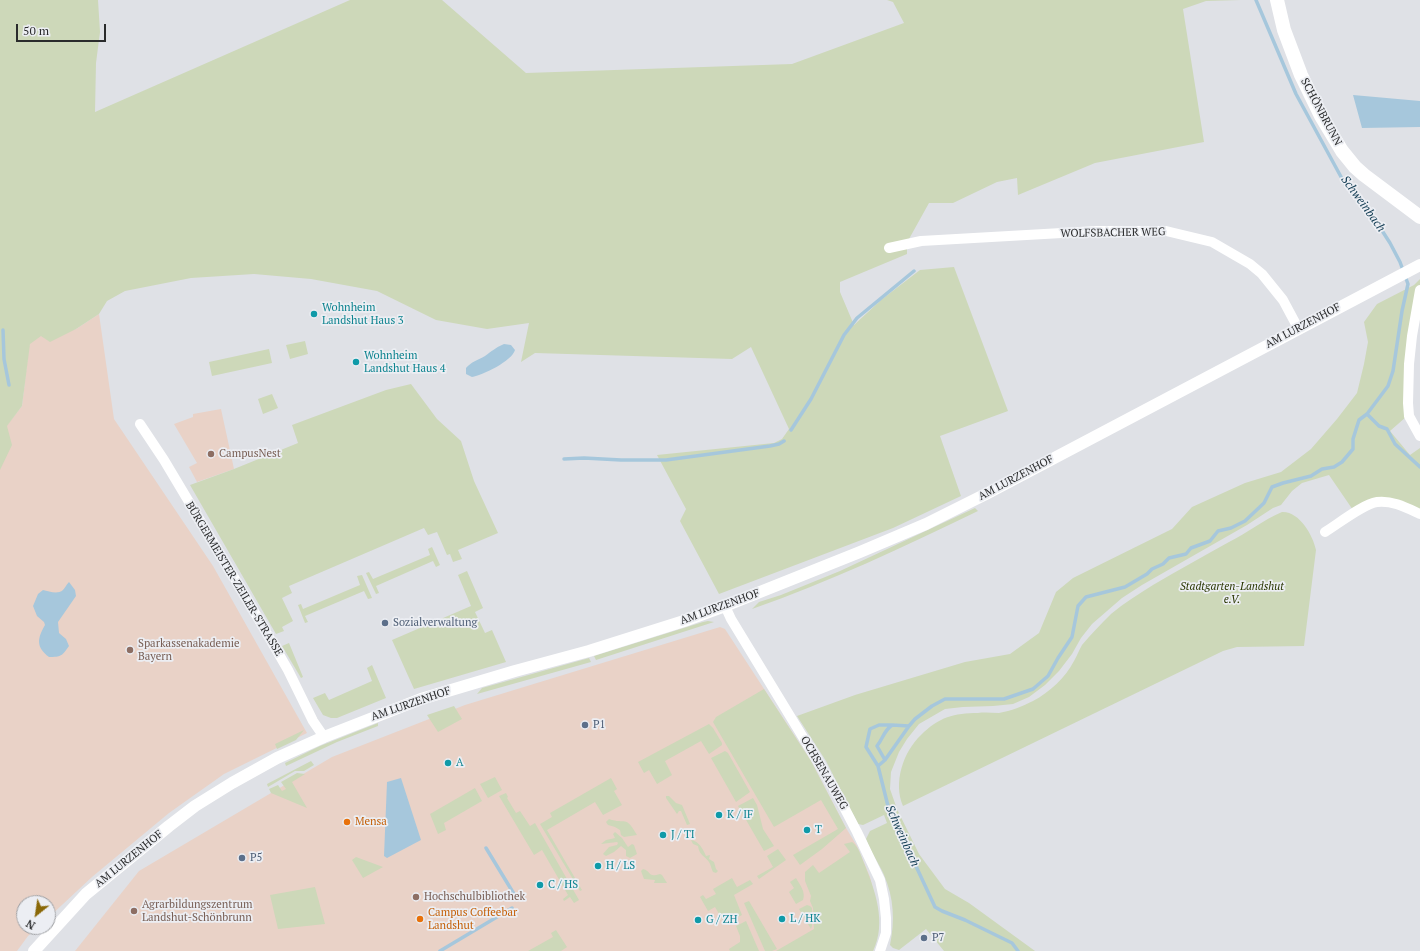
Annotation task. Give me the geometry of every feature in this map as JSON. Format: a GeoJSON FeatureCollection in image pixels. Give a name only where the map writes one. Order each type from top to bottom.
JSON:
{"type":"FeatureCollection","features":[{"type":"Feature","properties":{"kind":"main road","name":"SCHÖNBRUNN"},"geometry":{"type":"LineString","coordinates":[[1277,0],[1284,30],[1301,75],[1321,116],[1335,140],[1355,167],[1420,218]]}},
{"type":"Feature","properties":{"kind":"main road","name":"SCHÖNBRUNN"},"geometry":{"type":"LineString","coordinates":[[1399,201],[1420,207]]}},
{"type":"Feature","properties":{"kind":"street","name":"WOLFSBACHER WEG"},"geometry":{"type":"LineString","coordinates":[[889,248],[929,241],[1097,231],[1166,230],[1212,242],[1250,264],[1262,274],[1283,300],[1298,328]]}},
{"type":"Feature","properties":{"kind":"street","name":"AM LURZENHOF"},"geometry":{"type":"LineString","coordinates":[[34,951],[86,894],[168,826],[246,774],[324,736],[358,722],[443,692],[684,621],[860,552],[926,524],[988,493],[1415,267]]}},
{"type":"Feature","properties":{"kind":"street"},"geometry":{"type":"LineString","coordinates":[[1420,290],[1409,364],[1408,403],[1409,416],[1420,436]]}},
{"type":"Feature","properties":{"kind":"street","name":"BÜRGERMEISTER-ZEILER-STRASSE"},"geometry":{"type":"LineString","coordinates":[[140,424],[164,460],[244,594],[288,670],[313,721],[324,736]]}},
{"type":"Feature","properties":{"kind":"street"},"geometry":{"type":"LineString","coordinates":[[1325,532],[1366,506],[1377,502],[1397,504],[1420,514]]}},
{"type":"Feature","properties":{"kind":"street","name":"OCHSENAUWEG"},"geometry":{"type":"LineString","coordinates":[[725,606],[731,619],[835,790],[877,874],[884,899],[886,918],[886,933],[880,951]]}},
{"type":"Feature","properties":{"kind":"shaded area","name":"Sparkassenakademie Bayern"},"geometry":{"type":"Polygon","coordinates":[[[99,314],[114,419],[213,566],[307,733],[224,774],[169,813],[92,877],[56,911],[56,895],[16,895],[16,935],[29,935],[17,951],[0,951],[0,434],[22,406],[30,338],[76,329],[99,314]]]}},
{"type":"Feature","properties":{"kind":"shaded area","name":"CampusNest"},"geometry":{"type":"Polygon","coordinates":[[[221,409],[234,469],[197,482],[189,467],[197,463],[174,424],[193,417],[193,414],[221,409]]]}},
{"type":"Feature","properties":{"kind":"shaded area"},"geometry":{"type":"Polygon","coordinates":[[[720,627],[725,629],[811,761],[857,846],[870,877],[877,905],[878,933],[873,951],[75,951],[139,871],[332,757],[465,705],[720,627]]]}},
{"type":"Feature","properties":{"kind":"green space"},"geometry":{"type":"Polygon","coordinates":[[[0,0],[98,0],[100,32],[96,63],[95,112],[350,0],[442,0],[526,73],[792,64],[904,23],[893,2],[887,0],[1241,0],[1206,1],[1183,9],[1204,142],[1095,163],[1018,195],[1017,178],[997,182],[953,203],[929,203],[909,239],[907,239],[907,254],[840,282],[840,292],[854,325],[881,300],[920,270],[954,267],[1008,411],[940,436],[961,496],[893,528],[719,594],[680,521],[686,509],[657,455],[774,443],[782,439],[789,429],[751,347],[732,359],[535,353],[521,362],[529,323],[487,329],[436,320],[377,291],[311,279],[254,274],[191,278],[125,291],[107,301],[99,314],[76,329],[50,342],[41,336],[30,344],[22,406],[7,426],[12,445],[0,470],[0,0]]]}},
{"type":"Feature","properties":{"kind":"green space"},"geometry":{"type":"Polygon","coordinates":[[[1420,279],[1406,417],[1390,431],[1410,455],[1420,448],[1420,514],[1387,503],[1355,513],[1329,475],[1302,483],[1292,491],[1281,505],[1273,508],[1247,525],[1122,598],[1092,624],[1059,671],[1045,685],[1029,697],[1013,704],[945,709],[919,724],[899,752],[891,772],[890,789],[897,809],[919,854],[945,889],[969,903],[1035,951],[944,951],[926,929],[899,950],[893,948],[890,945],[893,927],[893,910],[890,892],[880,866],[866,839],[870,831],[887,823],[884,815],[863,825],[858,824],[826,761],[797,716],[855,695],[965,662],[1010,654],[1039,633],[1056,592],[1073,578],[1172,529],[1192,507],[1245,483],[1281,472],[1311,449],[1357,393],[1368,342],[1364,322],[1377,304],[1414,285],[1420,279]]]}},
{"type":"Feature","properties":{"kind":"green space"},"geometry":{"type":"Polygon","coordinates":[[[305,341],[308,354],[290,359],[286,345],[305,341]]]}},
{"type":"Feature","properties":{"kind":"green space"},"geometry":{"type":"Polygon","coordinates":[[[269,349],[272,363],[212,376],[209,362],[269,349]]]}},
{"type":"Feature","properties":{"kind":"green space"},"geometry":{"type":"Polygon","coordinates":[[[411,384],[437,419],[461,441],[474,481],[498,533],[458,550],[462,559],[453,562],[450,554],[447,555],[437,532],[428,535],[424,528],[289,586],[292,593],[282,598],[293,621],[282,627],[284,631],[276,634],[190,485],[298,443],[292,425],[386,390],[411,384]]]}},
{"type":"Feature","properties":{"kind":"green space"},"geometry":{"type":"Polygon","coordinates":[[[272,394],[278,408],[263,414],[258,399],[272,394]]]}},
{"type":"Feature","properties":{"kind":"green space"},"geometry":{"type":"Polygon","coordinates":[[[975,508],[978,511],[894,551],[838,576],[752,609],[759,602],[781,595],[840,571],[975,508]]]}},
{"type":"Feature","properties":{"kind":"green space","name":"Stadtgarten-Landshut e.V."},"geometry":{"type":"Polygon","coordinates":[[[1282,512],[1294,515],[1304,525],[1312,538],[1316,550],[1304,646],[1237,647],[1223,651],[903,806],[899,788],[905,759],[915,742],[934,724],[954,715],[969,713],[999,713],[1012,710],[1033,701],[1051,689],[1062,679],[1082,645],[1116,610],[1162,579],[1282,512]]]}},
{"type":"Feature","properties":{"kind":"green space"},"geometry":{"type":"Polygon","coordinates":[[[432,547],[440,565],[436,567],[433,561],[376,586],[379,593],[376,594],[366,573],[369,572],[373,579],[430,555],[428,549],[432,547]]]}},
{"type":"Feature","properties":{"kind":"green space"},"geometry":{"type":"Polygon","coordinates":[[[467,571],[483,608],[475,612],[485,633],[492,630],[506,662],[414,689],[392,640],[471,606],[458,575],[467,571]]]}},
{"type":"Feature","properties":{"kind":"green space"},"geometry":{"type":"Polygon","coordinates":[[[362,575],[372,598],[368,599],[364,591],[305,616],[308,622],[305,623],[298,605],[301,604],[303,609],[360,585],[357,576],[362,575]]]}},
{"type":"Feature","properties":{"kind":"green space"},"geometry":{"type":"Polygon","coordinates":[[[703,622],[714,622],[596,660],[594,656],[703,622]]]}},
{"type":"Feature","properties":{"kind":"green space"},"geometry":{"type":"Polygon","coordinates":[[[289,643],[303,677],[301,678],[282,646],[289,643]]]}},
{"type":"Feature","properties":{"kind":"green space"},"geometry":{"type":"Polygon","coordinates":[[[589,658],[591,662],[477,694],[482,688],[589,658]]]}},
{"type":"Feature","properties":{"kind":"green space"},"geometry":{"type":"Polygon","coordinates":[[[372,665],[386,698],[337,718],[331,718],[323,715],[313,698],[325,693],[329,700],[372,681],[367,668],[372,665]]]}},
{"type":"Feature","properties":{"kind":"green space"},"geometry":{"type":"Polygon","coordinates":[[[764,689],[811,761],[846,828],[822,849],[800,865],[793,855],[838,829],[821,800],[774,827],[713,722],[716,717],[764,689]]]}},
{"type":"Feature","properties":{"kind":"green space"},"geometry":{"type":"Polygon","coordinates":[[[454,706],[462,719],[438,732],[427,715],[454,706]]]}},
{"type":"Feature","properties":{"kind":"green space"},"geometry":{"type":"Polygon","coordinates":[[[378,723],[378,726],[337,742],[286,766],[285,763],[320,746],[378,723]]]}},
{"type":"Feature","properties":{"kind":"green space"},"geometry":{"type":"Polygon","coordinates":[[[709,724],[713,728],[722,745],[709,754],[701,741],[665,761],[672,775],[657,784],[649,770],[644,773],[638,762],[709,724]]]}},
{"type":"Feature","properties":{"kind":"green space"},"geometry":{"type":"Polygon","coordinates":[[[304,730],[296,740],[277,749],[275,744],[304,730]]]}},
{"type":"Feature","properties":{"kind":"green space"},"geometry":{"type":"Polygon","coordinates":[[[725,751],[728,753],[750,792],[736,802],[711,758],[725,751]]]}},
{"type":"Feature","properties":{"kind":"green space"},"geometry":{"type":"Polygon","coordinates":[[[311,761],[314,765],[304,771],[295,771],[268,787],[267,784],[311,761]]]}},
{"type":"Feature","properties":{"kind":"green space"},"geometry":{"type":"Polygon","coordinates":[[[297,773],[305,774],[292,782],[307,808],[271,793],[269,789],[278,785],[282,791],[286,789],[281,782],[297,773]]]}},
{"type":"Feature","properties":{"kind":"green space"},"geometry":{"type":"Polygon","coordinates":[[[495,777],[502,790],[488,798],[480,784],[495,777]]]}},
{"type":"Feature","properties":{"kind":"green space"},"geometry":{"type":"Polygon","coordinates":[[[611,778],[617,789],[614,791],[622,805],[603,815],[595,802],[547,830],[582,890],[580,891],[540,824],[552,817],[550,813],[611,778]]]}},
{"type":"Feature","properties":{"kind":"green space"},"geometry":{"type":"Polygon","coordinates":[[[475,788],[482,801],[444,823],[446,830],[438,834],[430,814],[475,788]]]}},
{"type":"Feature","properties":{"kind":"green space"},"geometry":{"type":"Polygon","coordinates":[[[506,793],[507,798],[516,813],[520,811],[530,826],[535,823],[579,900],[574,903],[570,897],[564,901],[563,899],[568,895],[542,850],[534,855],[499,796],[506,793]]]}},
{"type":"Feature","properties":{"kind":"green space"},"geometry":{"type":"Polygon","coordinates":[[[666,796],[669,796],[676,803],[682,805],[690,824],[687,825],[681,811],[677,814],[666,796]]]}},
{"type":"Feature","properties":{"kind":"green space"},"geometry":{"type":"Polygon","coordinates":[[[753,798],[757,805],[763,829],[774,846],[764,851],[738,806],[753,798]]]}},
{"type":"Feature","properties":{"kind":"green space"},"geometry":{"type":"Polygon","coordinates":[[[609,819],[627,822],[637,835],[624,837],[621,835],[620,830],[608,825],[606,822],[609,819]]]}},
{"type":"Feature","properties":{"kind":"green space"},"geometry":{"type":"Polygon","coordinates":[[[615,832],[622,838],[628,847],[632,844],[634,845],[637,854],[630,858],[626,856],[626,850],[621,846],[606,856],[603,854],[609,847],[617,845],[617,842],[601,844],[606,840],[615,838],[613,834],[615,832]]]}},
{"type":"Feature","properties":{"kind":"green space"},"geometry":{"type":"Polygon","coordinates":[[[691,840],[702,848],[706,856],[710,855],[709,859],[714,862],[718,871],[716,873],[713,872],[710,863],[701,853],[698,846],[693,844],[691,840]]]}},
{"type":"Feature","properties":{"kind":"green space"},"geometry":{"type":"Polygon","coordinates":[[[852,842],[861,855],[872,884],[878,907],[879,929],[873,951],[776,951],[814,929],[813,908],[810,901],[811,896],[805,881],[805,872],[813,865],[819,873],[850,852],[844,844],[852,842]]]}},
{"type":"Feature","properties":{"kind":"green space"},"geometry":{"type":"Polygon","coordinates":[[[778,849],[786,860],[759,879],[757,876],[773,867],[767,856],[778,849]]]}},
{"type":"Feature","properties":{"kind":"green space"},"geometry":{"type":"Polygon","coordinates":[[[356,857],[383,867],[363,878],[352,860],[356,857]]]}},
{"type":"Feature","properties":{"kind":"green space"},"geometry":{"type":"Polygon","coordinates":[[[643,869],[648,871],[651,875],[662,875],[667,883],[654,883],[655,880],[644,879],[641,871],[643,869]]]}},
{"type":"Feature","properties":{"kind":"green space"},"geometry":{"type":"Polygon","coordinates":[[[732,878],[737,887],[750,880],[753,884],[734,895],[742,915],[725,924],[715,907],[708,911],[700,897],[703,895],[706,899],[716,894],[713,889],[732,878]]]}},
{"type":"Feature","properties":{"kind":"green space"},"geometry":{"type":"Polygon","coordinates":[[[796,878],[802,889],[804,897],[803,900],[796,904],[789,892],[794,888],[790,882],[796,878]]]}},
{"type":"Feature","properties":{"kind":"green space"},"geometry":{"type":"Polygon","coordinates":[[[315,887],[325,924],[278,929],[270,895],[315,887]]]}},
{"type":"Feature","properties":{"kind":"green space"},"geometry":{"type":"Polygon","coordinates":[[[749,901],[777,949],[765,951],[744,903],[749,901]]]}},
{"type":"Feature","properties":{"kind":"green space"},"geometry":{"type":"Polygon","coordinates":[[[807,905],[812,908],[811,929],[799,909],[807,905]]]}},
{"type":"Feature","properties":{"kind":"green space"},"geometry":{"type":"Polygon","coordinates":[[[746,921],[759,951],[730,951],[729,949],[740,942],[740,936],[736,926],[746,921]]]}},
{"type":"Feature","properties":{"kind":"green space"},"geometry":{"type":"Polygon","coordinates":[[[556,930],[567,947],[561,951],[528,951],[553,937],[551,933],[556,930]]]}},
{"type":"Feature","properties":{"kind":"water"},"geometry":{"type":"Polygon","coordinates":[[[1353,95],[1420,101],[1420,127],[1362,128],[1353,95]]]}},
{"type":"Feature","properties":{"kind":"water"},"geometry":{"type":"Polygon","coordinates":[[[504,344],[511,345],[515,350],[509,359],[477,376],[472,377],[466,374],[466,368],[470,364],[504,344]]]}},
{"type":"Feature","properties":{"kind":"water"},"geometry":{"type":"Polygon","coordinates":[[[69,582],[75,590],[76,596],[58,622],[59,633],[66,639],[69,646],[61,655],[49,657],[42,650],[39,642],[40,634],[45,625],[44,622],[37,616],[33,606],[38,594],[43,590],[58,592],[63,590],[69,582]]]}},
{"type":"Feature","properties":{"kind":"water"},"geometry":{"type":"Polygon","coordinates":[[[401,778],[421,840],[387,858],[384,856],[387,782],[401,778]]]}},
{"type":"Feature","properties":{"kind":"waterway","name":"Schweinbach"},"geometry":{"type":"LineString","coordinates":[[1018,951],[1012,943],[935,907],[888,806],[878,766],[885,760],[915,719],[932,706],[945,699],[1004,699],[1033,689],[1048,676],[1072,637],[1078,606],[1086,597],[1125,587],[1147,574],[1152,569],[1163,564],[1169,558],[1186,554],[1191,548],[1210,541],[1218,531],[1231,528],[1245,521],[1264,503],[1272,487],[1311,476],[1322,469],[1334,467],[1342,462],[1353,449],[1353,439],[1359,420],[1367,414],[1388,386],[1393,371],[1402,311],[1408,284],[1400,262],[1390,243],[1363,201],[1346,186],[1296,94],[1256,0]]}},
{"type":"Feature","properties":{"kind":"waterway"},"geometry":{"type":"LineString","coordinates":[[791,430],[811,399],[844,335],[857,318],[914,271]]}},
{"type":"Feature","properties":{"kind":"waterway"},"geometry":{"type":"LineString","coordinates":[[3,330],[4,359],[9,385]]}},
{"type":"Feature","properties":{"kind":"waterway","name":"Schweinbach"},"geometry":{"type":"LineString","coordinates":[[1367,414],[1379,426],[1387,429],[1395,444],[1420,467]]}},
{"type":"Feature","properties":{"kind":"waterway"},"geometry":{"type":"LineString","coordinates":[[564,459],[666,460],[770,446],[784,441]]}},
{"type":"Feature","properties":{"kind":"waterway"},"geometry":{"type":"LineString","coordinates":[[878,766],[866,747],[870,729],[879,725],[892,725]]}},
{"type":"Feature","properties":{"kind":"waterway"},"geometry":{"type":"LineString","coordinates":[[885,760],[877,746],[885,732],[892,725],[909,726]]}},
{"type":"Feature","properties":{"kind":"waterway"},"geometry":{"type":"LineString","coordinates":[[486,848],[514,894]]}},
{"type":"Feature","properties":{"kind":"waterway"},"geometry":{"type":"LineString","coordinates":[[440,951],[512,908]]}},
{"type":"Feature","properties":{"kind":"place","name":"Wohnheim Landshut Haus 3"},"geometry":{"type":"Point","coordinates":[314,314]}},
{"type":"Feature","properties":{"kind":"place","name":"Wohnheim Landshut Haus 4"},"geometry":{"type":"Point","coordinates":[356,362]}},
{"type":"Feature","properties":{"kind":"place","name":"CampusNest"},"geometry":{"type":"Point","coordinates":[211,454]}},
{"type":"Feature","properties":{"kind":"place","name":"Sozialverwaltung"},"geometry":{"type":"Point","coordinates":[385,623]}},
{"type":"Feature","properties":{"kind":"place","name":"Sparkassenakademie Bayern"},"geometry":{"type":"Point","coordinates":[130,650]}},
{"type":"Feature","properties":{"kind":"place","name":"P1"},"geometry":{"type":"Point","coordinates":[585,725]}},
{"type":"Feature","properties":{"kind":"place","name":"A"},"geometry":{"type":"Point","coordinates":[448,763]}},
{"type":"Feature","properties":{"kind":"place","name":"K / IF"},"geometry":{"type":"Point","coordinates":[719,815]}},
{"type":"Feature","properties":{"kind":"place","name":"Mensa"},"geometry":{"type":"Point","coordinates":[347,822]}},
{"type":"Feature","properties":{"kind":"place","name":"T"},"geometry":{"type":"Point","coordinates":[807,830]}},
{"type":"Feature","properties":{"kind":"place","name":"J / TI"},"geometry":{"type":"Point","coordinates":[663,835]}},
{"type":"Feature","properties":{"kind":"place","name":"P5"},"geometry":{"type":"Point","coordinates":[242,858]}},
{"type":"Feature","properties":{"kind":"place","name":"H / LS"},"geometry":{"type":"Point","coordinates":[598,866]}},
{"type":"Feature","properties":{"kind":"place","name":"C / HS"},"geometry":{"type":"Point","coordinates":[540,885]}},
{"type":"Feature","properties":{"kind":"place","name":"Hochschulbibliothek"},"geometry":{"type":"Point","coordinates":[416,897]}},
{"type":"Feature","properties":{"kind":"place","name":"Agrarbildungszentrum Landshut-Schönbrunn"},"geometry":{"type":"Point","coordinates":[134,911]}},
{"type":"Feature","properties":{"kind":"place","name":"Campus Coffeebar Landshut"},"geometry":{"type":"Point","coordinates":[420,919]}},
{"type":"Feature","properties":{"kind":"place","name":"L / HK"},"geometry":{"type":"Point","coordinates":[782,919]}},
{"type":"Feature","properties":{"kind":"place","name":"G / ZH"},"geometry":{"type":"Point","coordinates":[698,920]}},
{"type":"Feature","properties":{"kind":"place","name":"P7"},"geometry":{"type":"Point","coordinates":[924,938]}}]}
